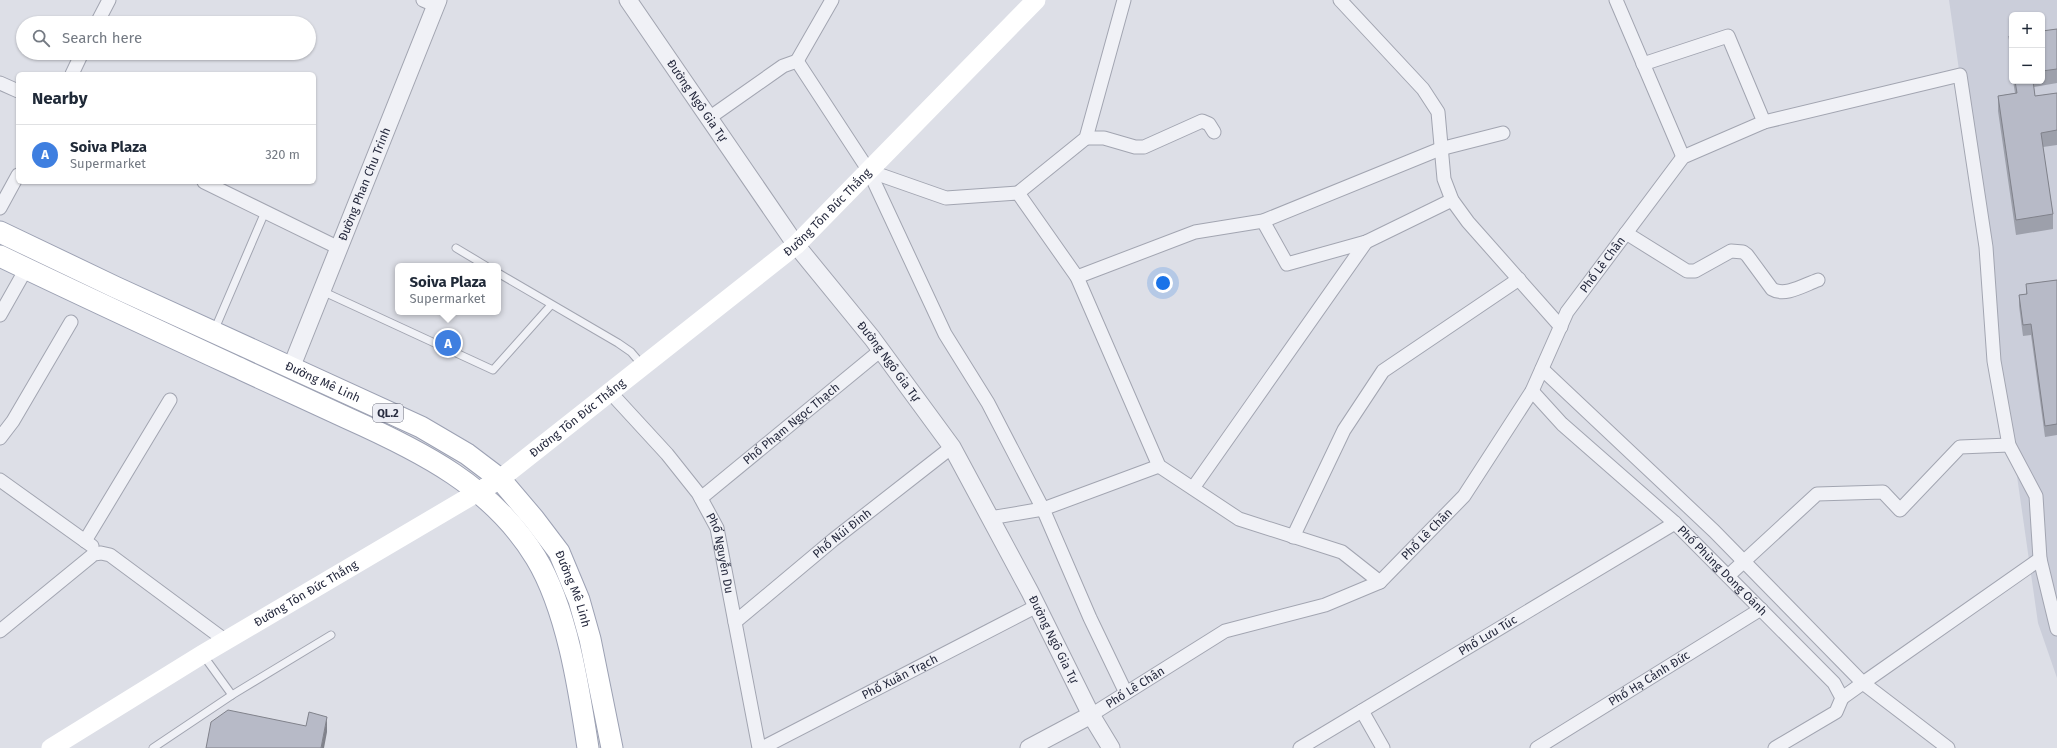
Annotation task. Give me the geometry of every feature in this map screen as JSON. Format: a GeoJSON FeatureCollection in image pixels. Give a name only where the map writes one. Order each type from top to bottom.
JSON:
{"type":"FeatureCollection","features":[{"type":"Feature","properties":{"kind":"main road","name":"Đường Tôn Đức Thắng"},"geometry":{"type":"LineString","coordinates":[[51,748],[203,654],[479,492],[500,478],[796,245],[1036,0]]}},
{"type":"Feature","properties":{"kind":"main road","name":"Đường Mê Linh"},"geometry":{"type":"LineString","coordinates":[[0,232],[421,427],[468,454],[500,478],[547,536],[566,567],[579,600],[590,639],[612,748]]}},
{"type":"Feature","properties":{"kind":"main road","name":"Đường Mê Linh"},"geometry":{"type":"LineString","coordinates":[[0,256],[395,439],[427,456],[479,492],[515,529],[536,559],[545,576],[568,644],[588,748]]}},
{"type":"Feature","properties":{"kind":"street"},"geometry":{"type":"LineString","coordinates":[[100,16],[108,0]]}},
{"type":"Feature","properties":{"kind":"street","name":"Đường Ngô Gia Tự"},"geometry":{"type":"LineString","coordinates":[[628,0],[796,245],[881,350],[952,447],[1037,606],[1091,715],[1111,748]]}},
{"type":"Feature","properties":{"kind":"street"},"geometry":{"type":"LineString","coordinates":[[709,118],[783,66],[797,62],[832,0]]}},
{"type":"Feature","properties":{"kind":"street"},"geometry":{"type":"LineString","coordinates":[[869,171],[946,198],[1018,193],[1086,138],[1124,0]]}},
{"type":"Feature","properties":{"kind":"street"},"geometry":{"type":"LineString","coordinates":[[1340,0],[1424,89],[1438,112],[1440,149],[1444,178],[1452,200],[1468,222],[1561,326]]}},
{"type":"Feature","properties":{"kind":"street"},"geometry":{"type":"LineString","coordinates":[[1616,0],[1683,157],[1764,122],[1960,75],[1986,247],[1994,361],[2009,445],[2036,496],[2040,559],[2057,629]]}},
{"type":"Feature","properties":{"kind":"street","name":"Đường Phan Chu Trinh"},"geometry":{"type":"LineString","coordinates":[[291,368],[322,291],[432,2]]}},
{"type":"Feature","properties":{"kind":"street"},"geometry":{"type":"LineString","coordinates":[[1643,64],[1728,36],[1764,122]]}},
{"type":"Feature","properties":{"kind":"street"},"geometry":{"type":"LineString","coordinates":[[73,72],[79,60]]}},
{"type":"Feature","properties":{"kind":"street"},"geometry":{"type":"LineString","coordinates":[[797,62],[869,171],[945,334],[988,403],[1043,509],[1090,618],[1126,693]]}},
{"type":"Feature","properties":{"kind":"street"},"geometry":{"type":"LineString","coordinates":[[0,83],[16,90]]}},
{"type":"Feature","properties":{"kind":"street"},"geometry":{"type":"LineString","coordinates":[[1086,138],[1104,138],[1135,147],[1144,147],[1202,121],[1209,124],[1214,132]]}},
{"type":"Feature","properties":{"kind":"street"},"geometry":{"type":"LineString","coordinates":[[1076,277],[1195,232],[1263,221],[1440,149],[1503,133]]}},
{"type":"Feature","properties":{"kind":"street","name":"Phố Lê Chân"},"geometry":{"type":"LineString","coordinates":[[1029,748],[1091,715],[1225,631],[1325,605],[1380,582],[1464,496],[1532,391],[1567,312],[1683,157]]}},
{"type":"Feature","properties":{"kind":"street"},"geometry":{"type":"LineString","coordinates":[[0,208],[16,179]]}},
{"type":"Feature","properties":{"kind":"street"},"geometry":{"type":"LineString","coordinates":[[208,184],[338,248]]}},
{"type":"Feature","properties":{"kind":"street"},"geometry":{"type":"LineString","coordinates":[[1018,193],[1076,277],[1159,466],[1239,519],[1342,552],[1380,582]]}},
{"type":"Feature","properties":{"kind":"street"},"geometry":{"type":"LineString","coordinates":[[1263,221],[1287,264],[1366,242],[1452,200]]}},
{"type":"Feature","properties":{"kind":"street"},"geometry":{"type":"LineString","coordinates":[[1626,233],[1687,271],[1695,271],[1731,251],[1736,250],[1747,255],[1772,289],[1776,292],[1783,293],[1818,280]]}},
{"type":"Feature","properties":{"kind":"street"},"geometry":{"type":"LineString","coordinates":[[1193,488],[1366,242]]}},
{"type":"Feature","properties":{"kind":"street"},"geometry":{"type":"LineString","coordinates":[[0,315],[26,269]]}},
{"type":"Feature","properties":{"kind":"street"},"geometry":{"type":"LineString","coordinates":[[1293,537],[1344,430],[1383,371],[1519,279]]}},
{"type":"Feature","properties":{"kind":"street"},"geometry":{"type":"LineString","coordinates":[[0,438],[13,421],[71,322]]}},
{"type":"Feature","properties":{"kind":"street","name":"Phố Phạm Ngọc Thạch"},"geometry":{"type":"LineString","coordinates":[[701,498],[881,350]]}},
{"type":"Feature","properties":{"kind":"street"},"geometry":{"type":"LineString","coordinates":[[1542,369],[1744,561],[1863,683],[1948,748]]}},
{"type":"Feature","properties":{"kind":"street","name":"Phố Phùng Dong Oánh"},"geometry":{"type":"LineString","coordinates":[[1532,391],[1562,424],[1675,523],[1834,683],[1842,698]]}},
{"type":"Feature","properties":{"kind":"street","name":"Phố Nguyễn Du"},"geometry":{"type":"LineString","coordinates":[[610,392],[667,454],[701,498],[717,528],[761,748]]}},
{"type":"Feature","properties":{"kind":"street"},"geometry":{"type":"LineString","coordinates":[[85,541],[170,400]]}},
{"type":"Feature","properties":{"kind":"street"},"geometry":{"type":"LineString","coordinates":[[1728,576],[1817,494],[1883,492],[1900,510],[1960,447],[2009,445]]}},
{"type":"Feature","properties":{"kind":"street","name":"Phố Núi Đinh"},"geometry":{"type":"LineString","coordinates":[[735,622],[833,540],[952,447]]}},
{"type":"Feature","properties":{"kind":"street"},"geometry":{"type":"LineString","coordinates":[[990,518],[1043,509],[1159,466]]}},
{"type":"Feature","properties":{"kind":"street"},"geometry":{"type":"LineString","coordinates":[[0,480],[85,541],[102,552],[110,555],[226,641]]}},
{"type":"Feature","properties":{"kind":"street","name":"Phố Lưu Túc"},"geometry":{"type":"LineString","coordinates":[[1300,748],[1675,523]]}},
{"type":"Feature","properties":{"kind":"street"},"geometry":{"type":"LineString","coordinates":[[0,631],[94,554],[102,552]]}},
{"type":"Feature","properties":{"kind":"street"},"geometry":{"type":"LineString","coordinates":[[1775,748],[1836,712],[1842,698],[2040,559]]}},
{"type":"Feature","properties":{"kind":"street","name":"Phố Xuân Trạch"},"geometry":{"type":"LineString","coordinates":[[761,748],[1037,606]]}},
{"type":"Feature","properties":{"kind":"street","name":"Phố Hạ Cảnh Đức"},"geometry":{"type":"LineString","coordinates":[[1537,748],[1761,609]]}},
{"type":"Feature","properties":{"kind":"street"},"geometry":{"type":"LineString","coordinates":[[1362,711],[1383,748]]}},
{"type":"Feature","properties":{"kind":"lane"},"geometry":{"type":"LineString","coordinates":[[214,332],[265,212]]}},
{"type":"Feature","properties":{"kind":"lane"},"geometry":{"type":"LineString","coordinates":[[456,248],[481,263]]}},
{"type":"Feature","properties":{"kind":"lane"},"geometry":{"type":"LineString","coordinates":[[501,275],[618,343],[631,352],[644,366]]}},
{"type":"Feature","properties":{"kind":"lane"},"geometry":{"type":"LineString","coordinates":[[322,291],[493,370],[551,304]]}},
{"type":"Feature","properties":{"kind":"lane"},"geometry":{"type":"LineString","coordinates":[[153,748],[232,695],[331,635]]}},
{"type":"Feature","properties":{"kind":"lane"},"geometry":{"type":"LineString","coordinates":[[203,654],[232,695]]}},
{"type":"Feature","properties":{"kind":"shaded area"},"geometry":{"type":"Polygon","coordinates":[[[1949,0],[2057,0],[2057,678],[2038,623],[1949,0]]]}},
{"type":"Feature","properties":{"kind":"building"},"geometry":{"type":"Polygon","coordinates":[[[2057,29],[2057,69],[2045,71],[2045,31],[2057,29]]]}},
{"type":"Feature","properties":{"kind":"building"},"geometry":{"type":"Polygon","coordinates":[[[2016,84],[2033,84],[2035,96],[2057,93],[2057,130],[2041,133],[2053,214],[2016,220],[1998,96],[2017,93],[2016,84]]]}},
{"type":"Feature","properties":{"kind":"building"},"geometry":{"type":"Polygon","coordinates":[[[2057,280],[2057,424],[2045,426],[2031,324],[2023,325],[2019,295],[2027,294],[2026,284],[2057,280]]]}},
{"type":"Feature","properties":{"kind":"building"},"geometry":{"type":"Polygon","coordinates":[[[228,710],[306,726],[309,712],[327,717],[321,748],[206,748],[211,722],[228,710]]]}},
{"type":"Feature","properties":{"kind":"place","name":"Soiva Plaza"},"geometry":{"type":"Point","coordinates":[448,343]}}]}
